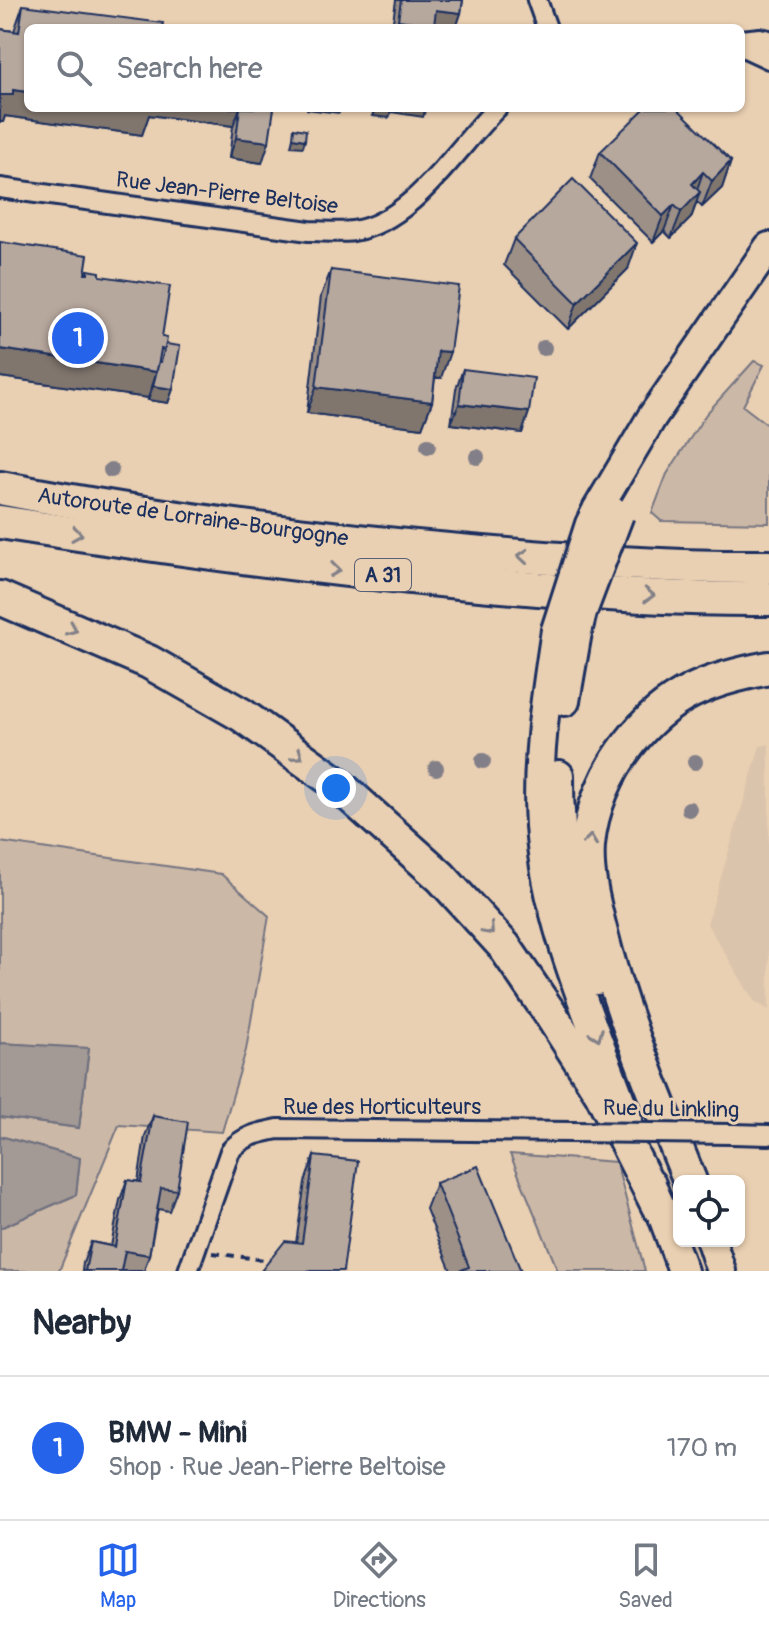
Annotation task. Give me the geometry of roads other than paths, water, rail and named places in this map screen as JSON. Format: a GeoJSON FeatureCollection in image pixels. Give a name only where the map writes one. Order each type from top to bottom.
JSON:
{"type":"FeatureCollection","features":[{"type":"Feature","properties":{"kind":"highway","name":"Autoroute de Lorraine-Bourgogne"},"geometry":{"type":"LineString","coordinates":[[0,488],[173,518],[411,546],[618,563],[769,567]]}},
{"type":"Feature","properties":{"kind":"highway","name":"Autoroute de Lorraine-Bourgogne"},"geometry":{"type":"LineString","coordinates":[[0,522],[194,553],[337,570],[549,591],[769,599]]}},
{"type":"Feature","properties":{"kind":"highway"},"geometry":{"type":"LineString","coordinates":[[0,598],[149,662],[242,715],[335,782],[441,877],[504,946],[551,1015],[601,1093],[658,1206]]}},
{"type":"Feature","properties":{"kind":"highway"},"geometry":{"type":"LineString","coordinates":[[688,1175],[623,1012],[592,896],[588,844],[606,780],[618,759],[655,715],[704,684],[769,668]]}},
{"type":"Feature","properties":{"kind":"main road"},"geometry":{"type":"LineString","coordinates":[[683,1271],[563,941],[548,885],[540,827],[540,766],[567,631],[582,612],[608,512],[652,417],[769,247]]}},
{"type":"Feature","properties":{"kind":"main road"},"geometry":{"type":"LineString","coordinates":[[608,512],[769,279]]}},
{"type":"Feature","properties":{"kind":"main road"},"geometry":{"type":"LineString","coordinates":[[567,631],[558,803],[567,878],[580,930],[597,978],[687,1175]]}},
{"type":"Feature","properties":{"kind":"main road"},"geometry":{"type":"LineString","coordinates":[[713,1247],[721,1271]]}},
{"type":"Feature","properties":{"kind":"street"},"geometry":{"type":"LineString","coordinates":[[537,0],[546,24]]}},
{"type":"Feature","properties":{"kind":"street"},"geometry":{"type":"LineString","coordinates":[[745,43],[769,40]]}},
{"type":"Feature","properties":{"kind":"street"},"geometry":{"type":"LineString","coordinates":[[745,45],[769,59]]}},
{"type":"Feature","properties":{"kind":"street","name":"Rue Jean-Pierre Beltoise"},"geometry":{"type":"LineString","coordinates":[[0,188],[309,231],[353,231],[378,224],[400,210],[493,112]]}},
{"type":"Feature","properties":{"kind":"street","name":"Rue des Horticulteurs"},"geometry":{"type":"LineString","coordinates":[[188,1271],[230,1151],[239,1140],[278,1129],[572,1132]]}},
{"type":"Feature","properties":{"kind":"street","name":"Rue du Linkling"},"geometry":{"type":"LineString","coordinates":[[572,1132],[769,1135]]}},
{"type":"Feature","properties":{"kind":"place","name":"BMW - Mini"},"geometry":{"type":"Point","coordinates":[78,338]}}]}
